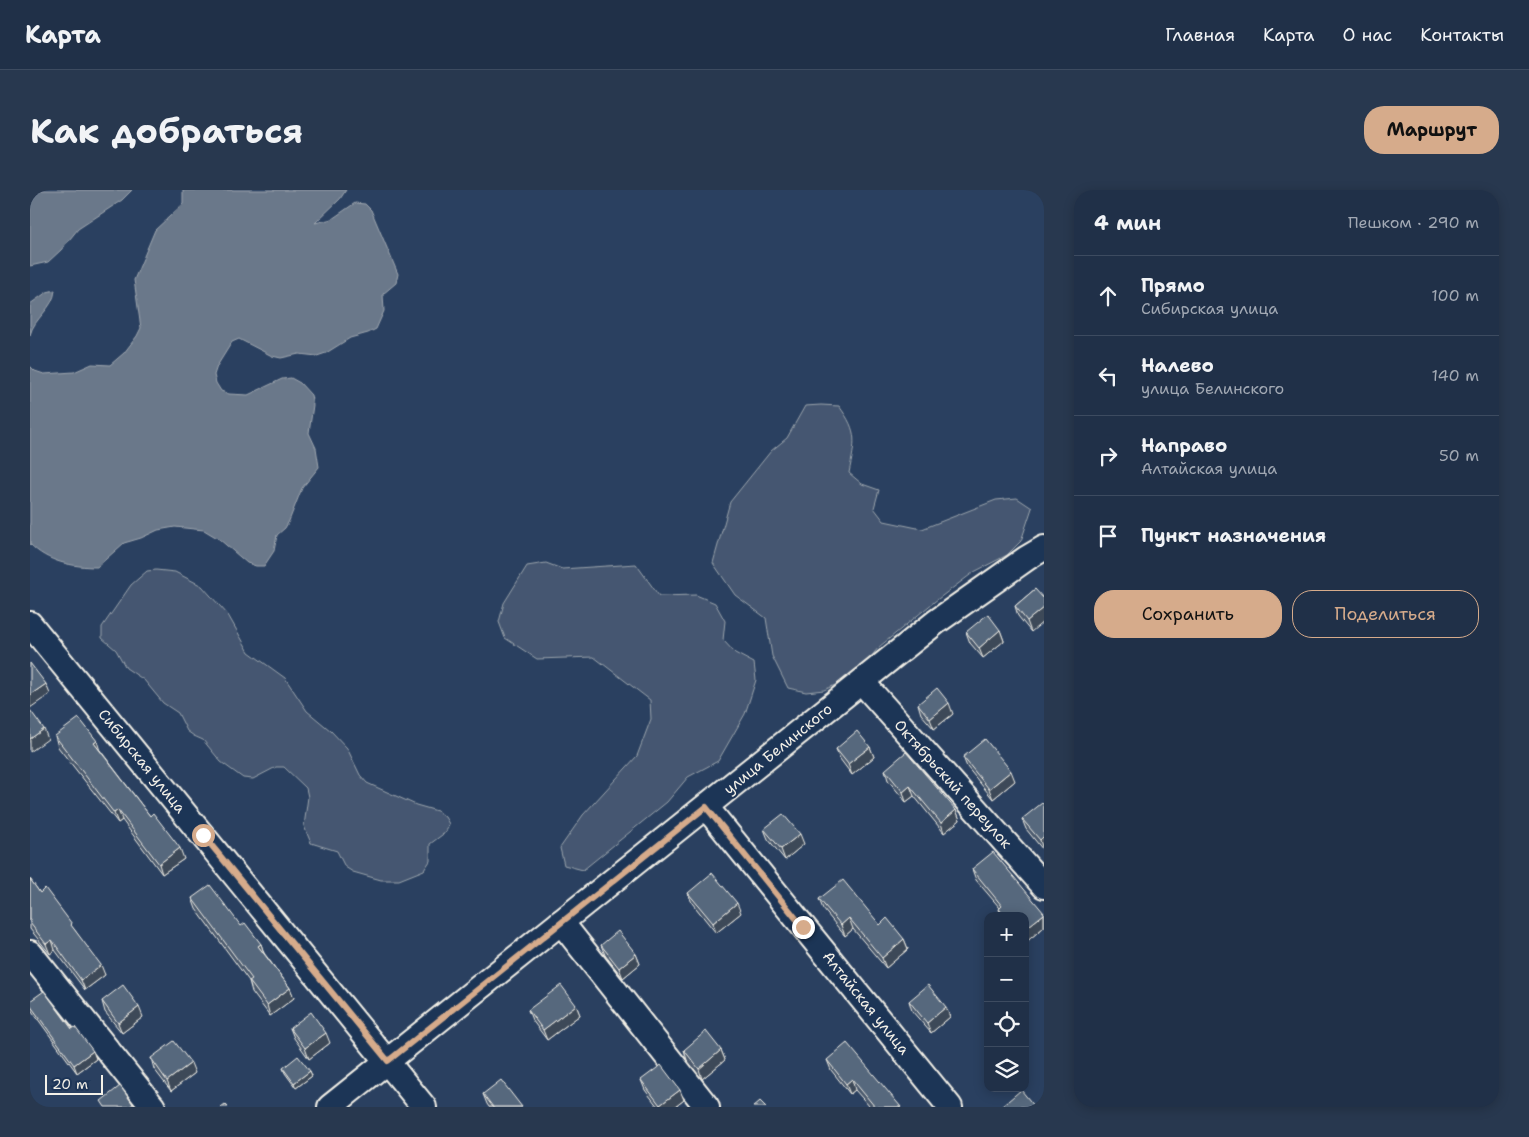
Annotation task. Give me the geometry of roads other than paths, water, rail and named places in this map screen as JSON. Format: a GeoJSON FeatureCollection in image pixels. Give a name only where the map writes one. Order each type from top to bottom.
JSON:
{"type":"FeatureCollection","features":[{"type":"Feature","properties":{"kind":"street","name":"улица Белинского"},"geometry":{"type":"LineString","coordinates":[[330,1107],[936,622],[1044,548]]}},
{"type":"Feature","properties":{"kind":"street","name":"Сибирская улица"},"geometry":{"type":"LineString","coordinates":[[30,624],[424,1107]]}},
{"type":"Feature","properties":{"kind":"street","name":"Октябрьский переулок"},"geometry":{"type":"LineString","coordinates":[[862,682],[1044,886]]}},
{"type":"Feature","properties":{"kind":"street","name":"Алтайская улица"},"geometry":{"type":"LineString","coordinates":[[706,807],[950,1107]]}},
{"type":"Feature","properties":{"kind":"street"},"geometry":{"type":"LineString","coordinates":[[561,922],[708,1107]]}},
{"type":"Feature","properties":{"kind":"street"},"geometry":{"type":"LineString","coordinates":[[30,953],[152,1107]]}}]}
